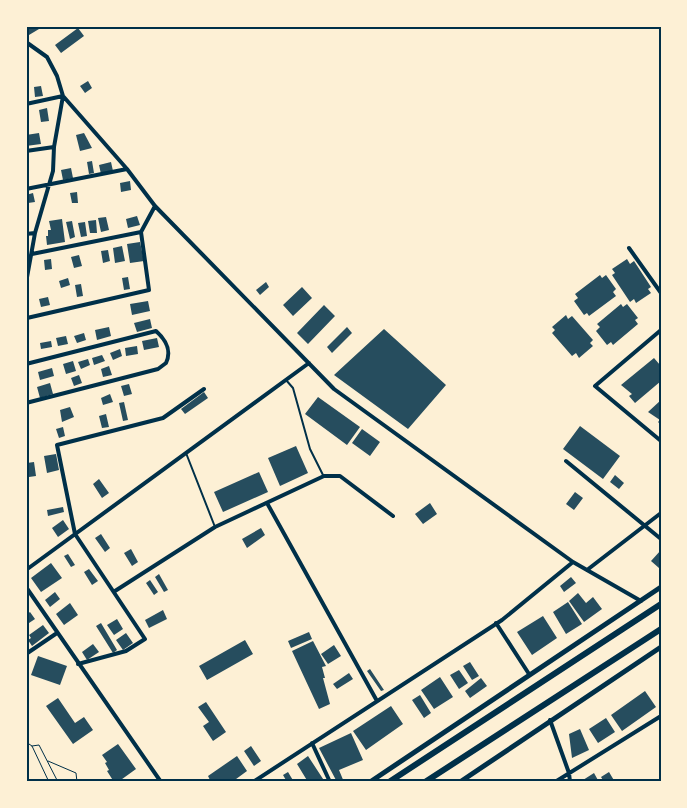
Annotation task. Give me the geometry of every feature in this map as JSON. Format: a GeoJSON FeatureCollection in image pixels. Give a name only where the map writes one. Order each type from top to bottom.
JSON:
{"type":"FeatureCollection","features":[{"type":"Feature","properties":{"kind":"highway"},"geometry":{"type":"LineString","coordinates":[[389,782],[661,604]]}},
{"type":"Feature","properties":{"kind":"highway"},"geometry":{"type":"LineString","coordinates":[[424,782],[661,629]]}},
{"type":"Feature","properties":{"kind":"main road"},"geometry":{"type":"LineString","coordinates":[[370,782],[661,587]]}},
{"type":"Feature","properties":{"kind":"main road"},"geometry":{"type":"LineString","coordinates":[[460,782],[661,647]]}},
{"type":"Feature","properties":{"kind":"street"},"geometry":{"type":"LineString","coordinates":[[26,42],[46,57],[57,76],[63,96],[127,169],[156,206],[334,389],[573,562],[641,601]]}},
{"type":"Feature","properties":{"kind":"street"},"geometry":{"type":"LineString","coordinates":[[26,104],[63,96]]}},
{"type":"Feature","properties":{"kind":"street"},"geometry":{"type":"LineString","coordinates":[[26,351],[26,284],[35,232],[53,171],[54,147],[63,96]]}},
{"type":"Feature","properties":{"kind":"street"},"geometry":{"type":"LineString","coordinates":[[26,151],[54,147]]}},
{"type":"Feature","properties":{"kind":"street"},"geometry":{"type":"LineString","coordinates":[[26,189],[49,186],[127,169]]}},
{"type":"Feature","properties":{"kind":"street"},"geometry":{"type":"LineString","coordinates":[[27,318],[148,290],[141,232],[156,206]]}},
{"type":"Feature","properties":{"kind":"street"},"geometry":{"type":"LineString","coordinates":[[26,234],[35,232]]}},
{"type":"Feature","properties":{"kind":"street"},"geometry":{"type":"LineString","coordinates":[[32,254],[141,232]]}},
{"type":"Feature","properties":{"kind":"street"},"geometry":{"type":"LineString","coordinates":[[629,248],[661,292]]}},
{"type":"Feature","properties":{"kind":"street"},"geometry":{"type":"LineString","coordinates":[[661,330],[595,386],[661,440]]}},
{"type":"Feature","properties":{"kind":"street"},"geometry":{"type":"LineString","coordinates":[[26,364],[156,331],[166,342],[169,351],[166,363],[158,369],[26,403]]}},
{"type":"Feature","properties":{"kind":"street"},"geometry":{"type":"LineString","coordinates":[[26,570],[309,363]]}},
{"type":"Feature","properties":{"kind":"street"},"geometry":{"type":"LineString","coordinates":[[78,664],[126,651],[145,639],[75,534],[57,445],[162,418],[204,390]]}},
{"type":"Feature","properties":{"kind":"street"},"geometry":{"type":"LineString","coordinates":[[566,461],[661,539]]}},
{"type":"Feature","properties":{"kind":"street"},"geometry":{"type":"LineString","coordinates":[[115,592],[215,527],[324,476],[340,476],[393,516]]}},
{"type":"Feature","properties":{"kind":"street"},"geometry":{"type":"LineString","coordinates":[[266,503],[377,701]]}},
{"type":"Feature","properties":{"kind":"street"},"geometry":{"type":"LineString","coordinates":[[587,570],[643,524],[661,513]]}},
{"type":"Feature","properties":{"kind":"street"},"geometry":{"type":"LineString","coordinates":[[253,782],[496,623],[573,562]]}},
{"type":"Feature","properties":{"kind":"street"},"geometry":{"type":"LineString","coordinates":[[26,587],[161,782]]}},
{"type":"Feature","properties":{"kind":"street"},"geometry":{"type":"LineString","coordinates":[[496,623],[529,674]]}},
{"type":"Feature","properties":{"kind":"street"},"geometry":{"type":"LineString","coordinates":[[26,654],[57,633]]}},
{"type":"Feature","properties":{"kind":"street"},"geometry":{"type":"LineString","coordinates":[[555,782],[661,716]]}},
{"type":"Feature","properties":{"kind":"street"},"geometry":{"type":"LineString","coordinates":[[550,720],[569,773],[570,782]]}},
{"type":"Feature","properties":{"kind":"street"},"geometry":{"type":"LineString","coordinates":[[312,743],[330,782]]}},
{"type":"Feature","properties":{"kind":"lane"},"geometry":{"type":"LineString","coordinates":[[286,380],[293,388],[310,449],[324,476]]}},
{"type":"Feature","properties":{"kind":"lane"},"geometry":{"type":"LineString","coordinates":[[186,453],[215,527]]}},
{"type":"Feature","properties":{"kind":"path"},"geometry":{"type":"LineString","coordinates":[[26,742],[32,746],[49,782]]}},
{"type":"Feature","properties":{"kind":"path"},"geometry":{"type":"LineString","coordinates":[[32,746],[39,745],[58,782]]}},
{"type":"Feature","properties":{"kind":"path"},"geometry":{"type":"LineString","coordinates":[[47,761],[76,773],[77,782]]}},
{"type":"Feature","properties":{"kind":"building"},"geometry":{"type":"Polygon","coordinates":[[[26,26],[37,26],[39,29],[29,35],[26,26]]]}},
{"type":"Feature","properties":{"kind":"building"},"geometry":{"type":"Polygon","coordinates":[[[78,28],[84,36],[61,53],[55,45],[78,28]]]}},
{"type":"Feature","properties":{"kind":"building"},"geometry":{"type":"Polygon","coordinates":[[[88,81],[92,88],[85,93],[80,86],[88,81]]]}},
{"type":"Feature","properties":{"kind":"building"},"geometry":{"type":"Polygon","coordinates":[[[41,86],[43,96],[35,97],[34,87],[41,86]]]}},
{"type":"Feature","properties":{"kind":"building"},"geometry":{"type":"Polygon","coordinates":[[[47,108],[49,121],[41,122],[39,110],[47,108]]]}},
{"type":"Feature","properties":{"kind":"building"},"geometry":{"type":"Polygon","coordinates":[[[39,133],[41,144],[26,146],[26,135],[39,133]]]}},
{"type":"Feature","properties":{"kind":"building"},"geometry":{"type":"Polygon","coordinates":[[[84,133],[92,148],[80,151],[76,135],[84,133]]]}},
{"type":"Feature","properties":{"kind":"building"},"geometry":{"type":"Polygon","coordinates":[[[92,161],[94,173],[89,174],[87,162],[92,161]]]}},
{"type":"Feature","properties":{"kind":"building"},"geometry":{"type":"Polygon","coordinates":[[[111,162],[113,171],[101,174],[99,165],[111,162]]]}},
{"type":"Feature","properties":{"kind":"building"},"geometry":{"type":"Polygon","coordinates":[[[71,168],[73,178],[63,180],[61,170],[71,168]]]}},
{"type":"Feature","properties":{"kind":"building"},"geometry":{"type":"Polygon","coordinates":[[[130,181],[131,190],[121,192],[120,183],[130,181]]]}},
{"type":"Feature","properties":{"kind":"building"},"geometry":{"type":"Polygon","coordinates":[[[77,192],[78,203],[72,203],[70,193],[77,192]]]}},
{"type":"Feature","properties":{"kind":"building"},"geometry":{"type":"Polygon","coordinates":[[[33,193],[35,202],[28,203],[26,195],[33,193]]]}},
{"type":"Feature","properties":{"kind":"building"},"geometry":{"type":"Polygon","coordinates":[[[137,216],[140,225],[128,228],[126,219],[137,216]]]}},
{"type":"Feature","properties":{"kind":"building"},"geometry":{"type":"Polygon","coordinates":[[[106,217],[109,230],[101,232],[98,218],[106,217]]]}},
{"type":"Feature","properties":{"kind":"building"},"geometry":{"type":"Polygon","coordinates":[[[62,219],[65,242],[47,245],[46,236],[48,236],[48,230],[51,230],[49,221],[62,219]]]}},
{"type":"Feature","properties":{"kind":"building"},"geometry":{"type":"Polygon","coordinates":[[[96,220],[97,233],[90,233],[88,221],[96,220]]]}},
{"type":"Feature","properties":{"kind":"building"},"geometry":{"type":"Polygon","coordinates":[[[72,221],[75,237],[70,239],[66,222],[72,221]]]}},
{"type":"Feature","properties":{"kind":"building"},"geometry":{"type":"Polygon","coordinates":[[[85,222],[87,236],[81,237],[78,223],[85,222]]]}},
{"type":"Feature","properties":{"kind":"building"},"geometry":{"type":"Polygon","coordinates":[[[140,242],[144,261],[130,263],[127,244],[140,242]]]}},
{"type":"Feature","properties":{"kind":"building"},"geometry":{"type":"Polygon","coordinates":[[[122,246],[125,261],[115,263],[113,248],[122,246]]]}},
{"type":"Feature","properties":{"kind":"building"},"geometry":{"type":"Polygon","coordinates":[[[108,250],[110,261],[103,263],[101,251],[108,250]]]}},
{"type":"Feature","properties":{"kind":"building"},"geometry":{"type":"Polygon","coordinates":[[[79,255],[82,266],[74,268],[71,257],[79,255]]]}},
{"type":"Feature","properties":{"kind":"building"},"geometry":{"type":"Polygon","coordinates":[[[51,259],[52,269],[45,270],[44,260],[51,259]]]}},
{"type":"Feature","properties":{"kind":"building"},"geometry":{"type":"Polygon","coordinates":[[[627,259],[630,264],[634,261],[651,287],[648,289],[651,293],[636,303],[634,299],[630,302],[612,275],[615,273],[612,269],[627,259]]]}},
{"type":"Feature","properties":{"kind":"building"},"geometry":{"type":"Polygon","coordinates":[[[600,275],[602,278],[606,275],[616,289],[613,292],[616,296],[589,316],[587,313],[584,315],[574,301],[578,298],[575,294],[600,275]]]}},
{"type":"Feature","properties":{"kind":"building"},"geometry":{"type":"Polygon","coordinates":[[[128,277],[130,289],[124,290],[122,278],[128,277]]]}},
{"type":"Feature","properties":{"kind":"building"},"geometry":{"type":"Polygon","coordinates":[[[68,278],[70,285],[61,288],[59,281],[68,278]]]}},
{"type":"Feature","properties":{"kind":"building"},"geometry":{"type":"Polygon","coordinates":[[[266,282],[269,287],[260,295],[256,290],[266,282]]]}},
{"type":"Feature","properties":{"kind":"building"},"geometry":{"type":"Polygon","coordinates":[[[81,284],[83,296],[77,297],[75,285],[81,284]]]}},
{"type":"Feature","properties":{"kind":"building"},"geometry":{"type":"Polygon","coordinates":[[[302,287],[312,298],[293,316],[283,305],[302,287]]]}},
{"type":"Feature","properties":{"kind":"building"},"geometry":{"type":"Polygon","coordinates":[[[48,297],[50,305],[41,307],[39,299],[48,297]]]}},
{"type":"Feature","properties":{"kind":"building"},"geometry":{"type":"Polygon","coordinates":[[[148,301],[150,311],[132,315],[130,304],[148,301]]]}},
{"type":"Feature","properties":{"kind":"building"},"geometry":{"type":"Polygon","coordinates":[[[621,304],[623,307],[627,304],[638,318],[635,320],[638,324],[613,345],[611,342],[607,345],[596,331],[600,327],[597,324],[621,304]]]}},
{"type":"Feature","properties":{"kind":"building"},"geometry":{"type":"Polygon","coordinates":[[[324,305],[335,316],[308,344],[297,333],[324,305]]]}},
{"type":"Feature","properties":{"kind":"building"},"geometry":{"type":"Polygon","coordinates":[[[566,315],[568,319],[572,316],[593,340],[590,343],[593,346],[579,358],[576,353],[572,356],[552,333],[555,330],[552,327],[566,315]]]}},
{"type":"Feature","properties":{"kind":"building"},"geometry":{"type":"Polygon","coordinates":[[[150,319],[152,328],[137,332],[134,323],[150,319]]]}},
{"type":"Feature","properties":{"kind":"building"},"geometry":{"type":"Polygon","coordinates":[[[109,327],[111,336],[97,340],[95,330],[109,327]]]}},
{"type":"Feature","properties":{"kind":"building"},"geometry":{"type":"Polygon","coordinates":[[[347,327],[352,333],[332,353],[327,347],[347,327]]]}},
{"type":"Feature","properties":{"kind":"building"},"geometry":{"type":"Polygon","coordinates":[[[384,329],[446,385],[408,429],[334,375],[384,329]]]}},
{"type":"Feature","properties":{"kind":"building"},"geometry":{"type":"Polygon","coordinates":[[[84,333],[86,340],[77,343],[74,336],[84,333]]]}},
{"type":"Feature","properties":{"kind":"building"},"geometry":{"type":"Polygon","coordinates":[[[66,336],[68,344],[58,346],[56,338],[66,336]]]}},
{"type":"Feature","properties":{"kind":"building"},"geometry":{"type":"Polygon","coordinates":[[[157,338],[159,347],[144,350],[142,341],[157,338]]]}},
{"type":"Feature","properties":{"kind":"building"},"geometry":{"type":"Polygon","coordinates":[[[51,341],[52,347],[41,349],[40,343],[51,341]]]}},
{"type":"Feature","properties":{"kind":"building"},"geometry":{"type":"Polygon","coordinates":[[[137,346],[138,354],[126,356],[125,348],[137,346]]]}},
{"type":"Feature","properties":{"kind":"building"},"geometry":{"type":"Polygon","coordinates":[[[120,349],[122,356],[113,360],[110,353],[120,349]]]}},
{"type":"Feature","properties":{"kind":"building"},"geometry":{"type":"Polygon","coordinates":[[[102,355],[105,361],[94,365],[92,358],[102,355]]]}},
{"type":"Feature","properties":{"kind":"building"},"geometry":{"type":"Polygon","coordinates":[[[654,358],[660,365],[661,381],[635,403],[629,396],[632,394],[621,385],[654,358]]]}},
{"type":"Feature","properties":{"kind":"building"},"geometry":{"type":"Polygon","coordinates":[[[88,359],[90,365],[81,369],[78,362],[88,359]]]}},
{"type":"Feature","properties":{"kind":"building"},"geometry":{"type":"Polygon","coordinates":[[[73,361],[76,371],[66,374],[63,364],[73,361]]]}},
{"type":"Feature","properties":{"kind":"building"},"geometry":{"type":"Polygon","coordinates":[[[109,366],[112,375],[103,377],[101,369],[109,366]]]}},
{"type":"Feature","properties":{"kind":"building"},"geometry":{"type":"Polygon","coordinates":[[[52,368],[54,376],[40,380],[38,372],[52,368]]]}},
{"type":"Feature","properties":{"kind":"building"},"geometry":{"type":"Polygon","coordinates":[[[79,375],[82,383],[74,386],[71,378],[79,375]]]}},
{"type":"Feature","properties":{"kind":"building"},"geometry":{"type":"Polygon","coordinates":[[[50,383],[53,394],[40,398],[37,387],[50,383]]]}},
{"type":"Feature","properties":{"kind":"building"},"geometry":{"type":"Polygon","coordinates":[[[129,384],[132,394],[124,396],[121,386],[129,384]]]}},
{"type":"Feature","properties":{"kind":"building"},"geometry":{"type":"Polygon","coordinates":[[[204,392],[208,398],[185,414],[181,409],[204,392]]]}},
{"type":"Feature","properties":{"kind":"building"},"geometry":{"type":"Polygon","coordinates":[[[110,394],[113,402],[103,405],[101,398],[110,394]]]}},
{"type":"Feature","properties":{"kind":"building"},"geometry":{"type":"Polygon","coordinates":[[[318,397],[360,427],[347,445],[305,414],[318,397]]]}},
{"type":"Feature","properties":{"kind":"building"},"geometry":{"type":"Polygon","coordinates":[[[661,400],[661,425],[658,422],[660,420],[648,412],[661,400]]]}},
{"type":"Feature","properties":{"kind":"building"},"geometry":{"type":"Polygon","coordinates":[[[124,402],[128,420],[123,421],[119,403],[124,402]]]}},
{"type":"Feature","properties":{"kind":"building"},"geometry":{"type":"Polygon","coordinates":[[[70,407],[74,417],[62,422],[60,410],[70,407]]]}},
{"type":"Feature","properties":{"kind":"building"},"geometry":{"type":"Polygon","coordinates":[[[106,414],[109,427],[102,428],[99,416],[106,414]]]}},
{"type":"Feature","properties":{"kind":"building"},"geometry":{"type":"Polygon","coordinates":[[[580,426],[620,456],[603,479],[563,449],[580,426]]]}},
{"type":"Feature","properties":{"kind":"building"},"geometry":{"type":"Polygon","coordinates":[[[63,427],[65,436],[59,438],[56,429],[63,427]]]}},
{"type":"Feature","properties":{"kind":"building"},"geometry":{"type":"Polygon","coordinates":[[[362,429],[380,442],[370,456],[352,443],[362,429]]]}},
{"type":"Feature","properties":{"kind":"building"},"geometry":{"type":"Polygon","coordinates":[[[296,446],[308,473],[280,486],[268,458],[296,446]]]}},
{"type":"Feature","properties":{"kind":"building"},"geometry":{"type":"Polygon","coordinates":[[[56,454],[59,470],[47,473],[44,456],[56,454]]]}},
{"type":"Feature","properties":{"kind":"building"},"geometry":{"type":"Polygon","coordinates":[[[34,462],[36,476],[29,477],[27,463],[34,462]]]}},
{"type":"Feature","properties":{"kind":"building"},"geometry":{"type":"Polygon","coordinates":[[[259,472],[268,492],[223,512],[214,492],[259,472]]]}},
{"type":"Feature","properties":{"kind":"building"},"geometry":{"type":"Polygon","coordinates":[[[615,475],[624,483],[619,489],[610,482],[615,475]]]}},
{"type":"Feature","properties":{"kind":"building"},"geometry":{"type":"Polygon","coordinates":[[[99,479],[109,493],[102,498],[93,484],[99,479]]]}},
{"type":"Feature","properties":{"kind":"building"},"geometry":{"type":"Polygon","coordinates":[[[575,492],[583,498],[574,510],[566,504],[575,492]]]}},
{"type":"Feature","properties":{"kind":"building"},"geometry":{"type":"Polygon","coordinates":[[[430,503],[437,514],[423,524],[415,514],[430,503]]]}},
{"type":"Feature","properties":{"kind":"building"},"geometry":{"type":"Polygon","coordinates":[[[63,507],[64,512],[48,516],[47,510],[63,507]]]}},
{"type":"Feature","properties":{"kind":"building"},"geometry":{"type":"Polygon","coordinates":[[[63,520],[69,529],[58,537],[52,528],[63,520]]]}},
{"type":"Feature","properties":{"kind":"building"},"geometry":{"type":"Polygon","coordinates":[[[261,528],[265,535],[247,548],[242,539],[261,528]]]}},
{"type":"Feature","properties":{"kind":"building"},"geometry":{"type":"Polygon","coordinates":[[[101,534],[110,548],[105,552],[95,538],[101,534]]]}},
{"type":"Feature","properties":{"kind":"building"},"geometry":{"type":"Polygon","coordinates":[[[131,549],[138,562],[132,566],[124,553],[131,549]]]}},
{"type":"Feature","properties":{"kind":"building"},"geometry":{"type":"Polygon","coordinates":[[[661,550],[661,566],[659,568],[651,561],[661,550]]]}},
{"type":"Feature","properties":{"kind":"building"},"geometry":{"type":"Polygon","coordinates":[[[68,554],[75,565],[71,567],[64,556],[68,554]]]}},
{"type":"Feature","properties":{"kind":"building"},"geometry":{"type":"Polygon","coordinates":[[[51,563],[62,578],[41,592],[31,578],[51,563]]]}},
{"type":"Feature","properties":{"kind":"building"},"geometry":{"type":"Polygon","coordinates":[[[89,569],[98,581],[92,585],[84,572],[89,569]]]}},
{"type":"Feature","properties":{"kind":"building"},"geometry":{"type":"Polygon","coordinates":[[[159,574],[168,590],[164,592],[155,577],[159,574]]]}},
{"type":"Feature","properties":{"kind":"building"},"geometry":{"type":"Polygon","coordinates":[[[571,577],[576,583],[564,592],[560,586],[571,577]]]}},
{"type":"Feature","properties":{"kind":"building"},"geometry":{"type":"Polygon","coordinates":[[[150,580],[158,592],[154,595],[146,583],[150,580]]]}},
{"type":"Feature","properties":{"kind":"building"},"geometry":{"type":"Polygon","coordinates":[[[55,592],[60,599],[50,607],[45,600],[55,592]]]}},
{"type":"Feature","properties":{"kind":"building"},"geometry":{"type":"Polygon","coordinates":[[[578,593],[586,603],[593,597],[602,609],[584,622],[569,601],[578,593]]]}},
{"type":"Feature","properties":{"kind":"building"},"geometry":{"type":"Polygon","coordinates":[[[568,602],[582,624],[566,634],[553,612],[568,602]]]}},
{"type":"Feature","properties":{"kind":"building"},"geometry":{"type":"Polygon","coordinates":[[[70,603],[78,615],[64,625],[56,614],[70,603]]]}},
{"type":"Feature","properties":{"kind":"building"},"geometry":{"type":"Polygon","coordinates":[[[163,610],[167,619],[149,628],[145,620],[163,610]]]}},
{"type":"Feature","properties":{"kind":"building"},"geometry":{"type":"Polygon","coordinates":[[[30,612],[35,619],[26,625],[26,615],[30,612]]]}},
{"type":"Feature","properties":{"kind":"building"},"geometry":{"type":"Polygon","coordinates":[[[543,616],[557,638],[532,655],[517,632],[543,616]]]}},
{"type":"Feature","properties":{"kind":"building"},"geometry":{"type":"Polygon","coordinates":[[[117,619],[123,629],[114,635],[107,625],[117,619]]]}},
{"type":"Feature","properties":{"kind":"building"},"geometry":{"type":"Polygon","coordinates":[[[101,623],[117,650],[113,653],[96,626],[101,623]]]}},
{"type":"Feature","properties":{"kind":"building"},"geometry":{"type":"Polygon","coordinates":[[[43,625],[49,633],[32,646],[28,640],[31,638],[29,635],[43,625]]]}},
{"type":"Feature","properties":{"kind":"building"},"geometry":{"type":"Polygon","coordinates":[[[309,632],[312,639],[291,648],[288,641],[309,632]]]}},
{"type":"Feature","properties":{"kind":"building"},"geometry":{"type":"Polygon","coordinates":[[[126,633],[133,643],[123,650],[116,640],[126,633]]]}},
{"type":"Feature","properties":{"kind":"building"},"geometry":{"type":"Polygon","coordinates":[[[245,640],[253,654],[207,680],[199,666],[245,640]]]}},
{"type":"Feature","properties":{"kind":"building"},"geometry":{"type":"Polygon","coordinates":[[[313,641],[326,666],[322,667],[325,678],[323,678],[330,704],[319,709],[292,651],[313,641]]]}},
{"type":"Feature","properties":{"kind":"building"},"geometry":{"type":"Polygon","coordinates":[[[93,644],[99,652],[87,660],[82,652],[93,644]]]}},
{"type":"Feature","properties":{"kind":"building"},"geometry":{"type":"Polygon","coordinates":[[[334,645],[341,656],[328,664],[321,654],[334,645]]]}},
{"type":"Feature","properties":{"kind":"building"},"geometry":{"type":"Polygon","coordinates":[[[38,656],[67,666],[60,685],[31,675],[38,656]]]}},
{"type":"Feature","properties":{"kind":"building"},"geometry":{"type":"Polygon","coordinates":[[[470,662],[479,676],[472,680],[463,666],[470,662]]]}},
{"type":"Feature","properties":{"kind":"building"},"geometry":{"type":"Polygon","coordinates":[[[370,669],[384,690],[381,691],[367,671],[370,669]]]}},
{"type":"Feature","properties":{"kind":"building"},"geometry":{"type":"Polygon","coordinates":[[[459,670],[468,683],[459,689],[450,675],[459,670]]]}},
{"type":"Feature","properties":{"kind":"building"},"geometry":{"type":"Polygon","coordinates":[[[349,673],[353,679],[337,689],[333,684],[349,673]]]}},
{"type":"Feature","properties":{"kind":"building"},"geometry":{"type":"Polygon","coordinates":[[[440,677],[453,697],[434,709],[421,690],[440,677]]]}},
{"type":"Feature","properties":{"kind":"building"},"geometry":{"type":"Polygon","coordinates":[[[481,678],[487,686],[470,698],[465,691],[481,678]]]}},
{"type":"Feature","properties":{"kind":"building"},"geometry":{"type":"Polygon","coordinates":[[[645,691],[656,707],[622,731],[611,715],[645,691]]]}},
{"type":"Feature","properties":{"kind":"building"},"geometry":{"type":"Polygon","coordinates":[[[420,695],[431,713],[424,718],[412,700],[420,695]]]}},
{"type":"Feature","properties":{"kind":"building"},"geometry":{"type":"Polygon","coordinates":[[[58,698],[75,723],[84,717],[93,730],[73,744],[46,706],[58,698]]]}},
{"type":"Feature","properties":{"kind":"building"},"geometry":{"type":"Polygon","coordinates":[[[206,702],[226,732],[213,741],[203,726],[209,722],[198,707],[206,702]]]}},
{"type":"Feature","properties":{"kind":"building"},"geometry":{"type":"Polygon","coordinates":[[[391,706],[403,724],[366,750],[353,731],[391,706]]]}},
{"type":"Feature","properties":{"kind":"building"},"geometry":{"type":"Polygon","coordinates":[[[606,718],[615,732],[598,743],[589,729],[606,718]]]}},
{"type":"Feature","properties":{"kind":"building"},"geometry":{"type":"Polygon","coordinates":[[[580,729],[589,750],[572,758],[569,734],[580,729]]]}},
{"type":"Feature","properties":{"kind":"building"},"geometry":{"type":"Polygon","coordinates":[[[351,733],[363,760],[339,770],[344,782],[337,782],[319,748],[351,733]]]}},
{"type":"Feature","properties":{"kind":"building"},"geometry":{"type":"Polygon","coordinates":[[[118,744],[136,769],[118,782],[114,782],[107,771],[109,770],[105,763],[107,762],[102,755],[118,744]]]}},
{"type":"Feature","properties":{"kind":"building"},"geometry":{"type":"Polygon","coordinates":[[[251,746],[261,761],[254,766],[244,751],[251,746]]]}},
{"type":"Feature","properties":{"kind":"building"},"geometry":{"type":"Polygon","coordinates":[[[237,756],[247,771],[232,782],[211,782],[208,776],[237,756]]]}},
{"type":"Feature","properties":{"kind":"building"},"geometry":{"type":"Polygon","coordinates":[[[308,756],[325,782],[308,782],[297,764],[308,756]]]}},
{"type":"Feature","properties":{"kind":"building"},"geometry":{"type":"Polygon","coordinates":[[[288,772],[294,782],[287,782],[283,775],[288,772]]]}},
{"type":"Feature","properties":{"kind":"building"},"geometry":{"type":"Polygon","coordinates":[[[609,772],[615,782],[604,782],[601,777],[609,772]]]}},
{"type":"Feature","properties":{"kind":"building"},"geometry":{"type":"Polygon","coordinates":[[[594,773],[599,782],[584,782],[583,780],[594,773]]]}}]}
